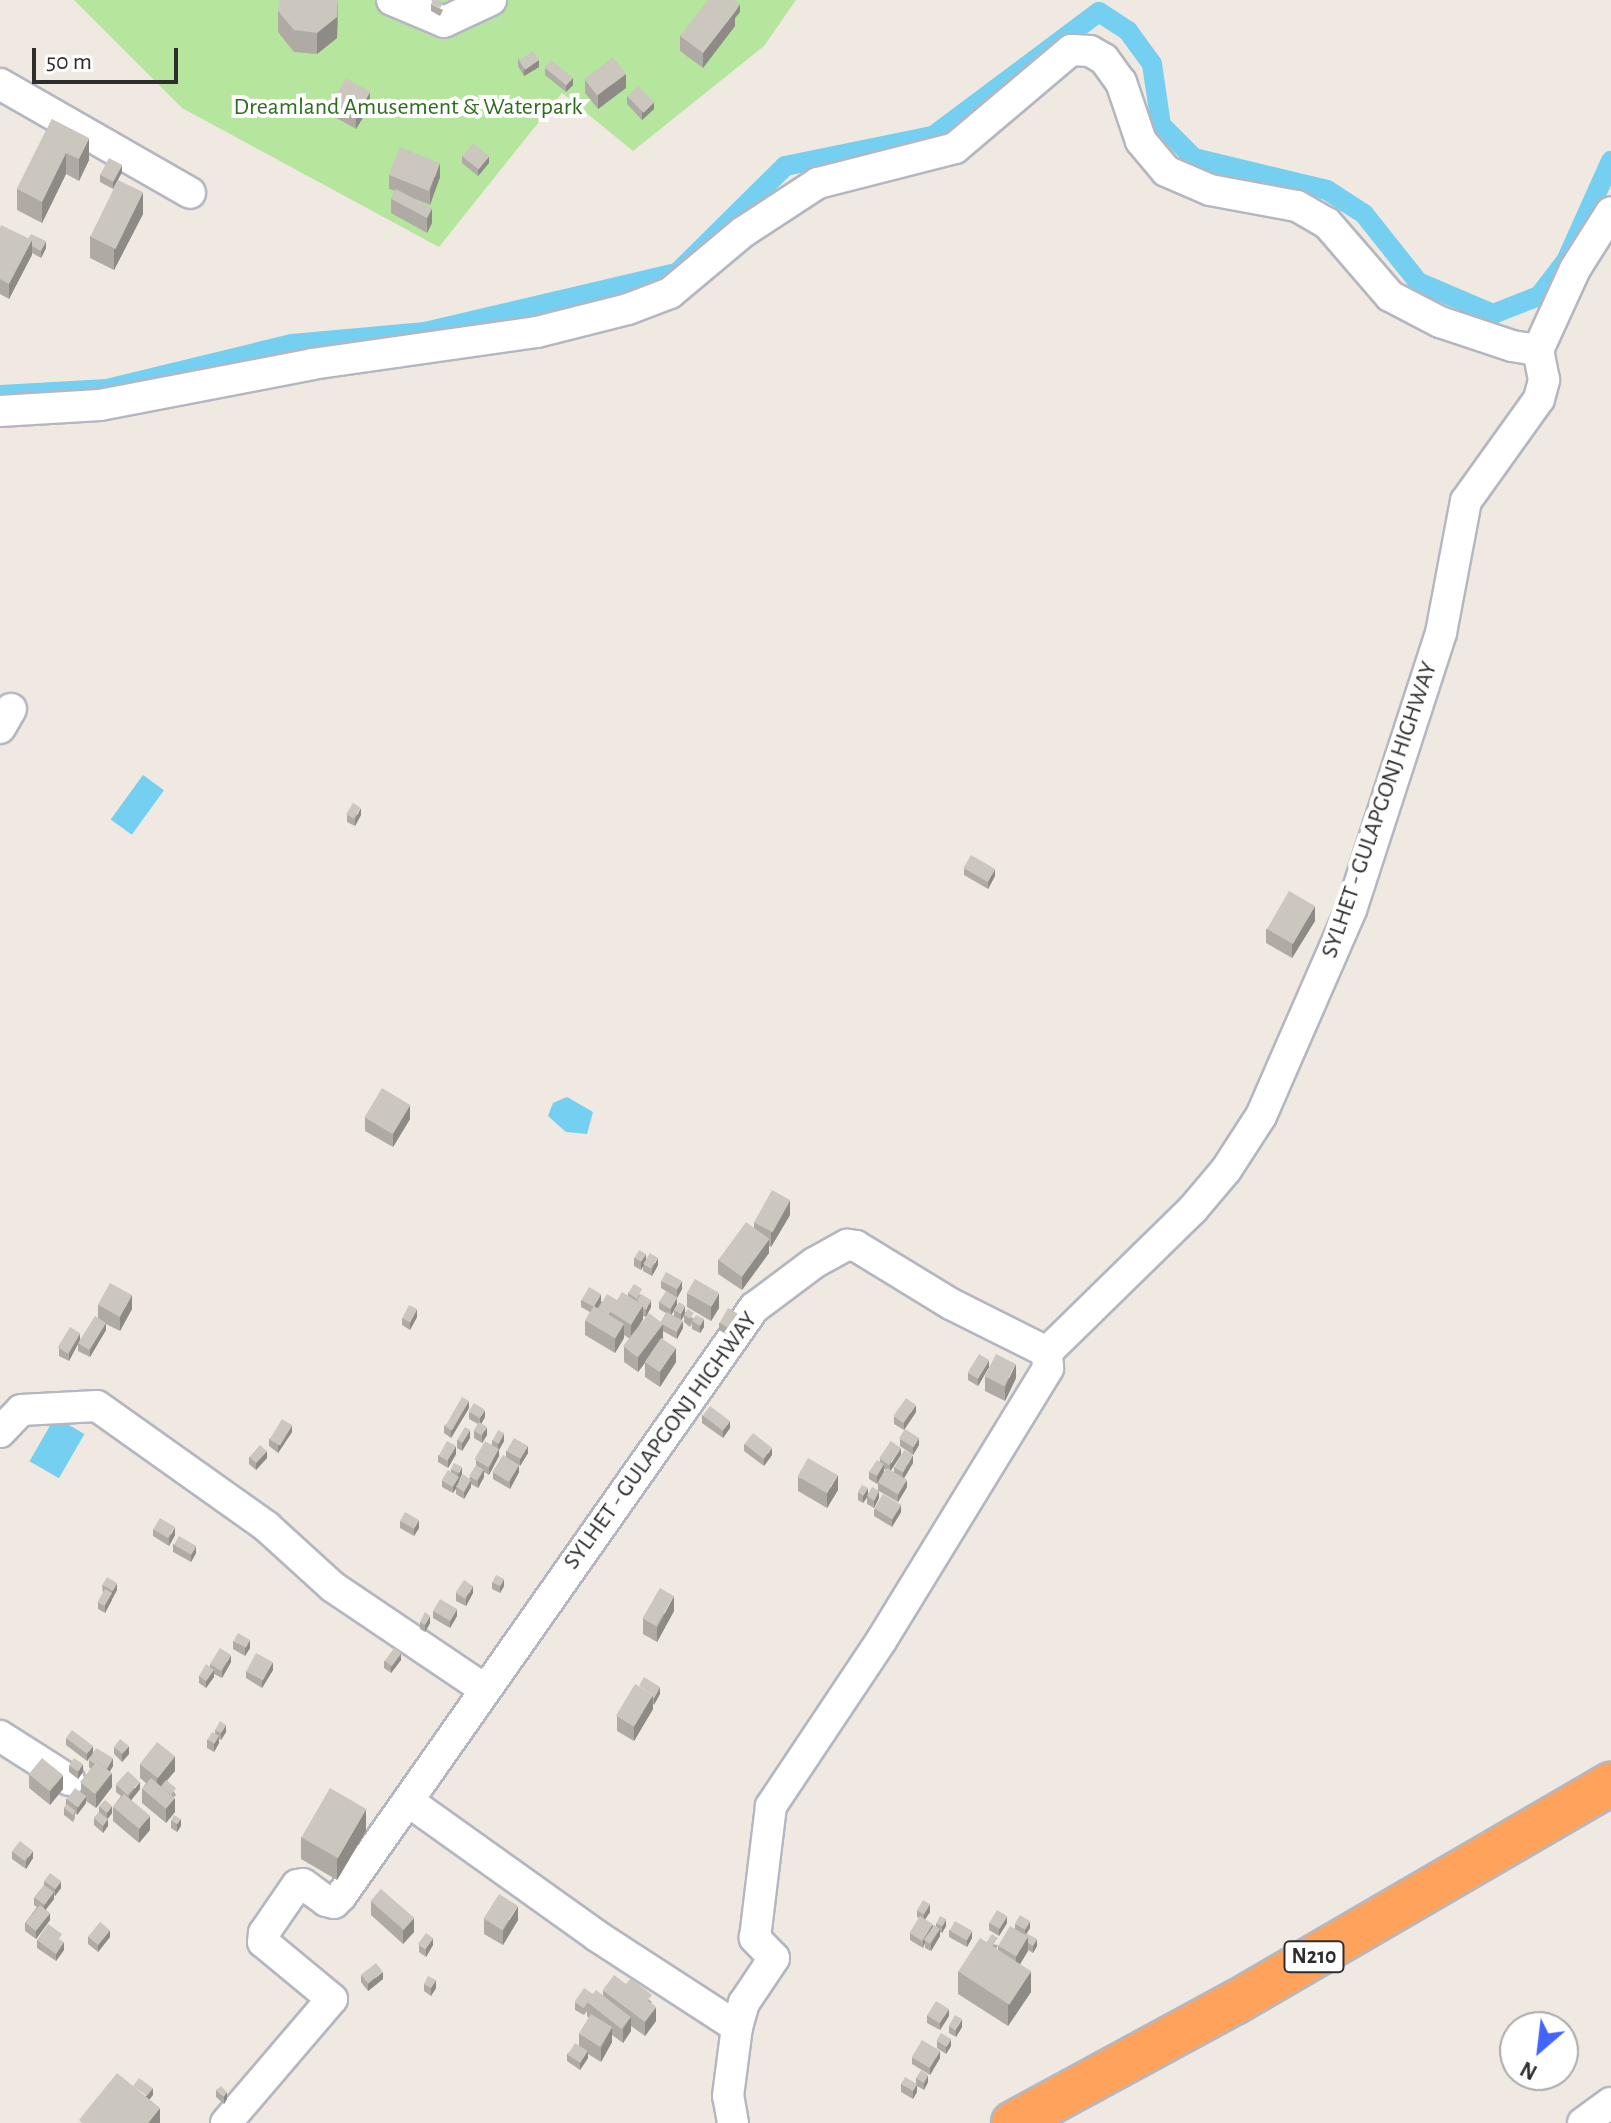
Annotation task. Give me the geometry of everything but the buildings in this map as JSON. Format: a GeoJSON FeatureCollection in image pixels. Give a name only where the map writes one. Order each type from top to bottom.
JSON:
{"type":"FeatureCollection","features":[{"type":"Feature","properties":{"kind":"highway","name":"N210"},"geometry":{"type":"LineString","coordinates":[[1013,2123],[1236,2002],[1611,1784]]}},
{"type":"Feature","properties":{"kind":"street"},"geometry":{"type":"LineString","coordinates":[[392,0],[444,22],[491,0]]}},
{"type":"Feature","properties":{"kind":"street"},"geometry":{"type":"LineString","coordinates":[[0,411],[100,405],[312,364],[537,332],[628,309],[670,293],[743,232],[818,183],[955,148],[1071,50],[1090,51],[1104,59],[1121,82],[1141,141],[1166,171],[1210,190],[1297,206],[1327,223],[1390,296],[1440,322],[1538,350],[1575,269],[1611,212]]}},
{"type":"Feature","properties":{"kind":"street"},"geometry":{"type":"LineString","coordinates":[[0,84],[190,193]]}},
{"type":"Feature","properties":{"kind":"street","name":"SYLHET - GULAPGONJ HIGHWAY"},"geometry":{"type":"LineString","coordinates":[[226,2123],[332,1999],[263,1942],[264,1933],[297,1885],[303,1884],[326,1901],[334,1903],[341,1896],[746,1316],[814,1263],[847,1245],[856,1246],[951,1304],[1047,1352],[1193,1209],[1261,1116],[1351,910],[1441,633],[1466,501],[1539,399],[1544,380],[1538,350]]}},
{"type":"Feature","properties":{"kind":"street"},"geometry":{"type":"LineString","coordinates":[[733,2123],[728,2096],[737,2027],[744,2003],[774,1958],[755,1938],[771,1806],[881,1641],[1048,1368],[1047,1352]]}},
{"type":"Feature","properties":{"kind":"street"},"geometry":{"type":"LineString","coordinates":[[0,1432],[21,1410],[97,1406],[267,1527],[333,1587],[484,1689]]}},
{"type":"Feature","properties":{"kind":"street"},"geometry":{"type":"LineString","coordinates":[[0,1736],[69,1780]]}},
{"type":"Feature","properties":{"kind":"street"},"geometry":{"type":"LineString","coordinates":[[408,1801],[597,1936],[737,2027]]}},
{"type":"Feature","properties":{"kind":"street"},"geometry":{"type":"LineString","coordinates":[[1583,2123],[1611,2103]]}},
{"type":"Feature","properties":{"kind":"green space","name":"Dreamland Amusement & Waterpark"},"geometry":{"type":"Polygon","coordinates":[[[74,0],[796,0],[764,46],[633,151],[562,93],[439,247],[182,108],[74,0]]]}},
{"type":"Feature","properties":{"kind":"water"},"geometry":{"type":"Polygon","coordinates":[[[143,775],[164,790],[132,835],[111,819],[143,775]]]}},
{"type":"Feature","properties":{"kind":"water"},"geometry":{"type":"Polygon","coordinates":[[[567,1097],[593,1112],[587,1134],[566,1132],[548,1116],[553,1103],[567,1097]]]}},
{"type":"Feature","properties":{"kind":"water"},"geometry":{"type":"Polygon","coordinates":[[[55,1417],[84,1434],[59,1478],[30,1461],[55,1417]]]}},
{"type":"Feature","properties":{"kind":"waterway"},"geometry":{"type":"LineString","coordinates":[[0,395],[107,389],[292,344],[425,332],[677,273],[785,166],[933,136],[1099,12],[1128,31],[1152,64],[1161,125],[1194,158],[1327,190],[1364,214],[1418,282],[1493,314],[1539,296],[1566,261],[1611,161]]}}]}
